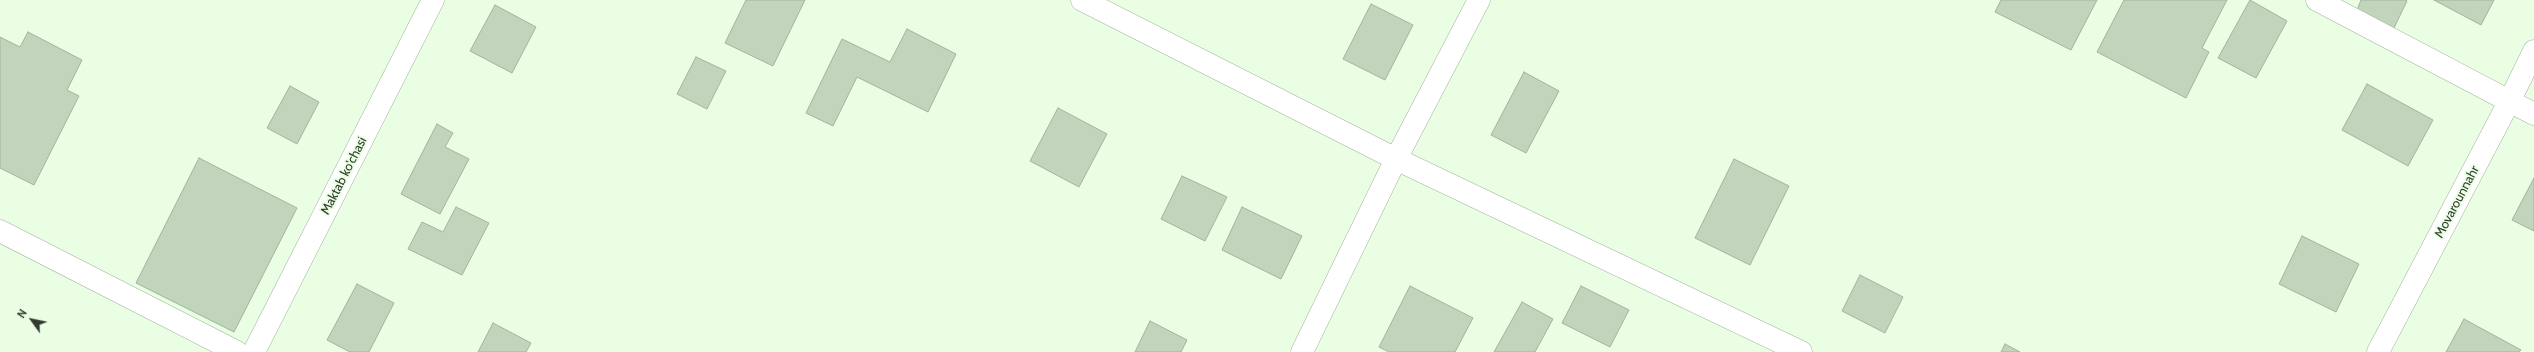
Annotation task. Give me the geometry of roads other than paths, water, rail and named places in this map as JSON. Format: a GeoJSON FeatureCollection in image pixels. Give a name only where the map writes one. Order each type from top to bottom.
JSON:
{"type":"FeatureCollection","features":[{"type":"Feature","properties":{"kind":"street","name":"Maktab ko'chasi"},"geometry":{"type":"LineString","coordinates":[[254,352],[433,0]]}},
{"type":"Feature","properties":{"kind":"street"},"geometry":{"type":"LineString","coordinates":[[1082,0],[1396,158],[1801,352]]}},
{"type":"Feature","properties":{"kind":"street"},"geometry":{"type":"LineString","coordinates":[[1302,352],[1396,158],[1479,0]]}},
{"type":"Feature","properties":{"kind":"street"},"geometry":{"type":"LineString","coordinates":[[2317,0],[2534,114]]}},
{"type":"Feature","properties":{"kind":"street","name":"Movarounnahr"},"geometry":{"type":"LineString","coordinates":[[2378,352],[2509,102],[2534,51]]}},
{"type":"Feature","properties":{"kind":"street"},"geometry":{"type":"LineString","coordinates":[[0,231],[237,352]]}}]}
